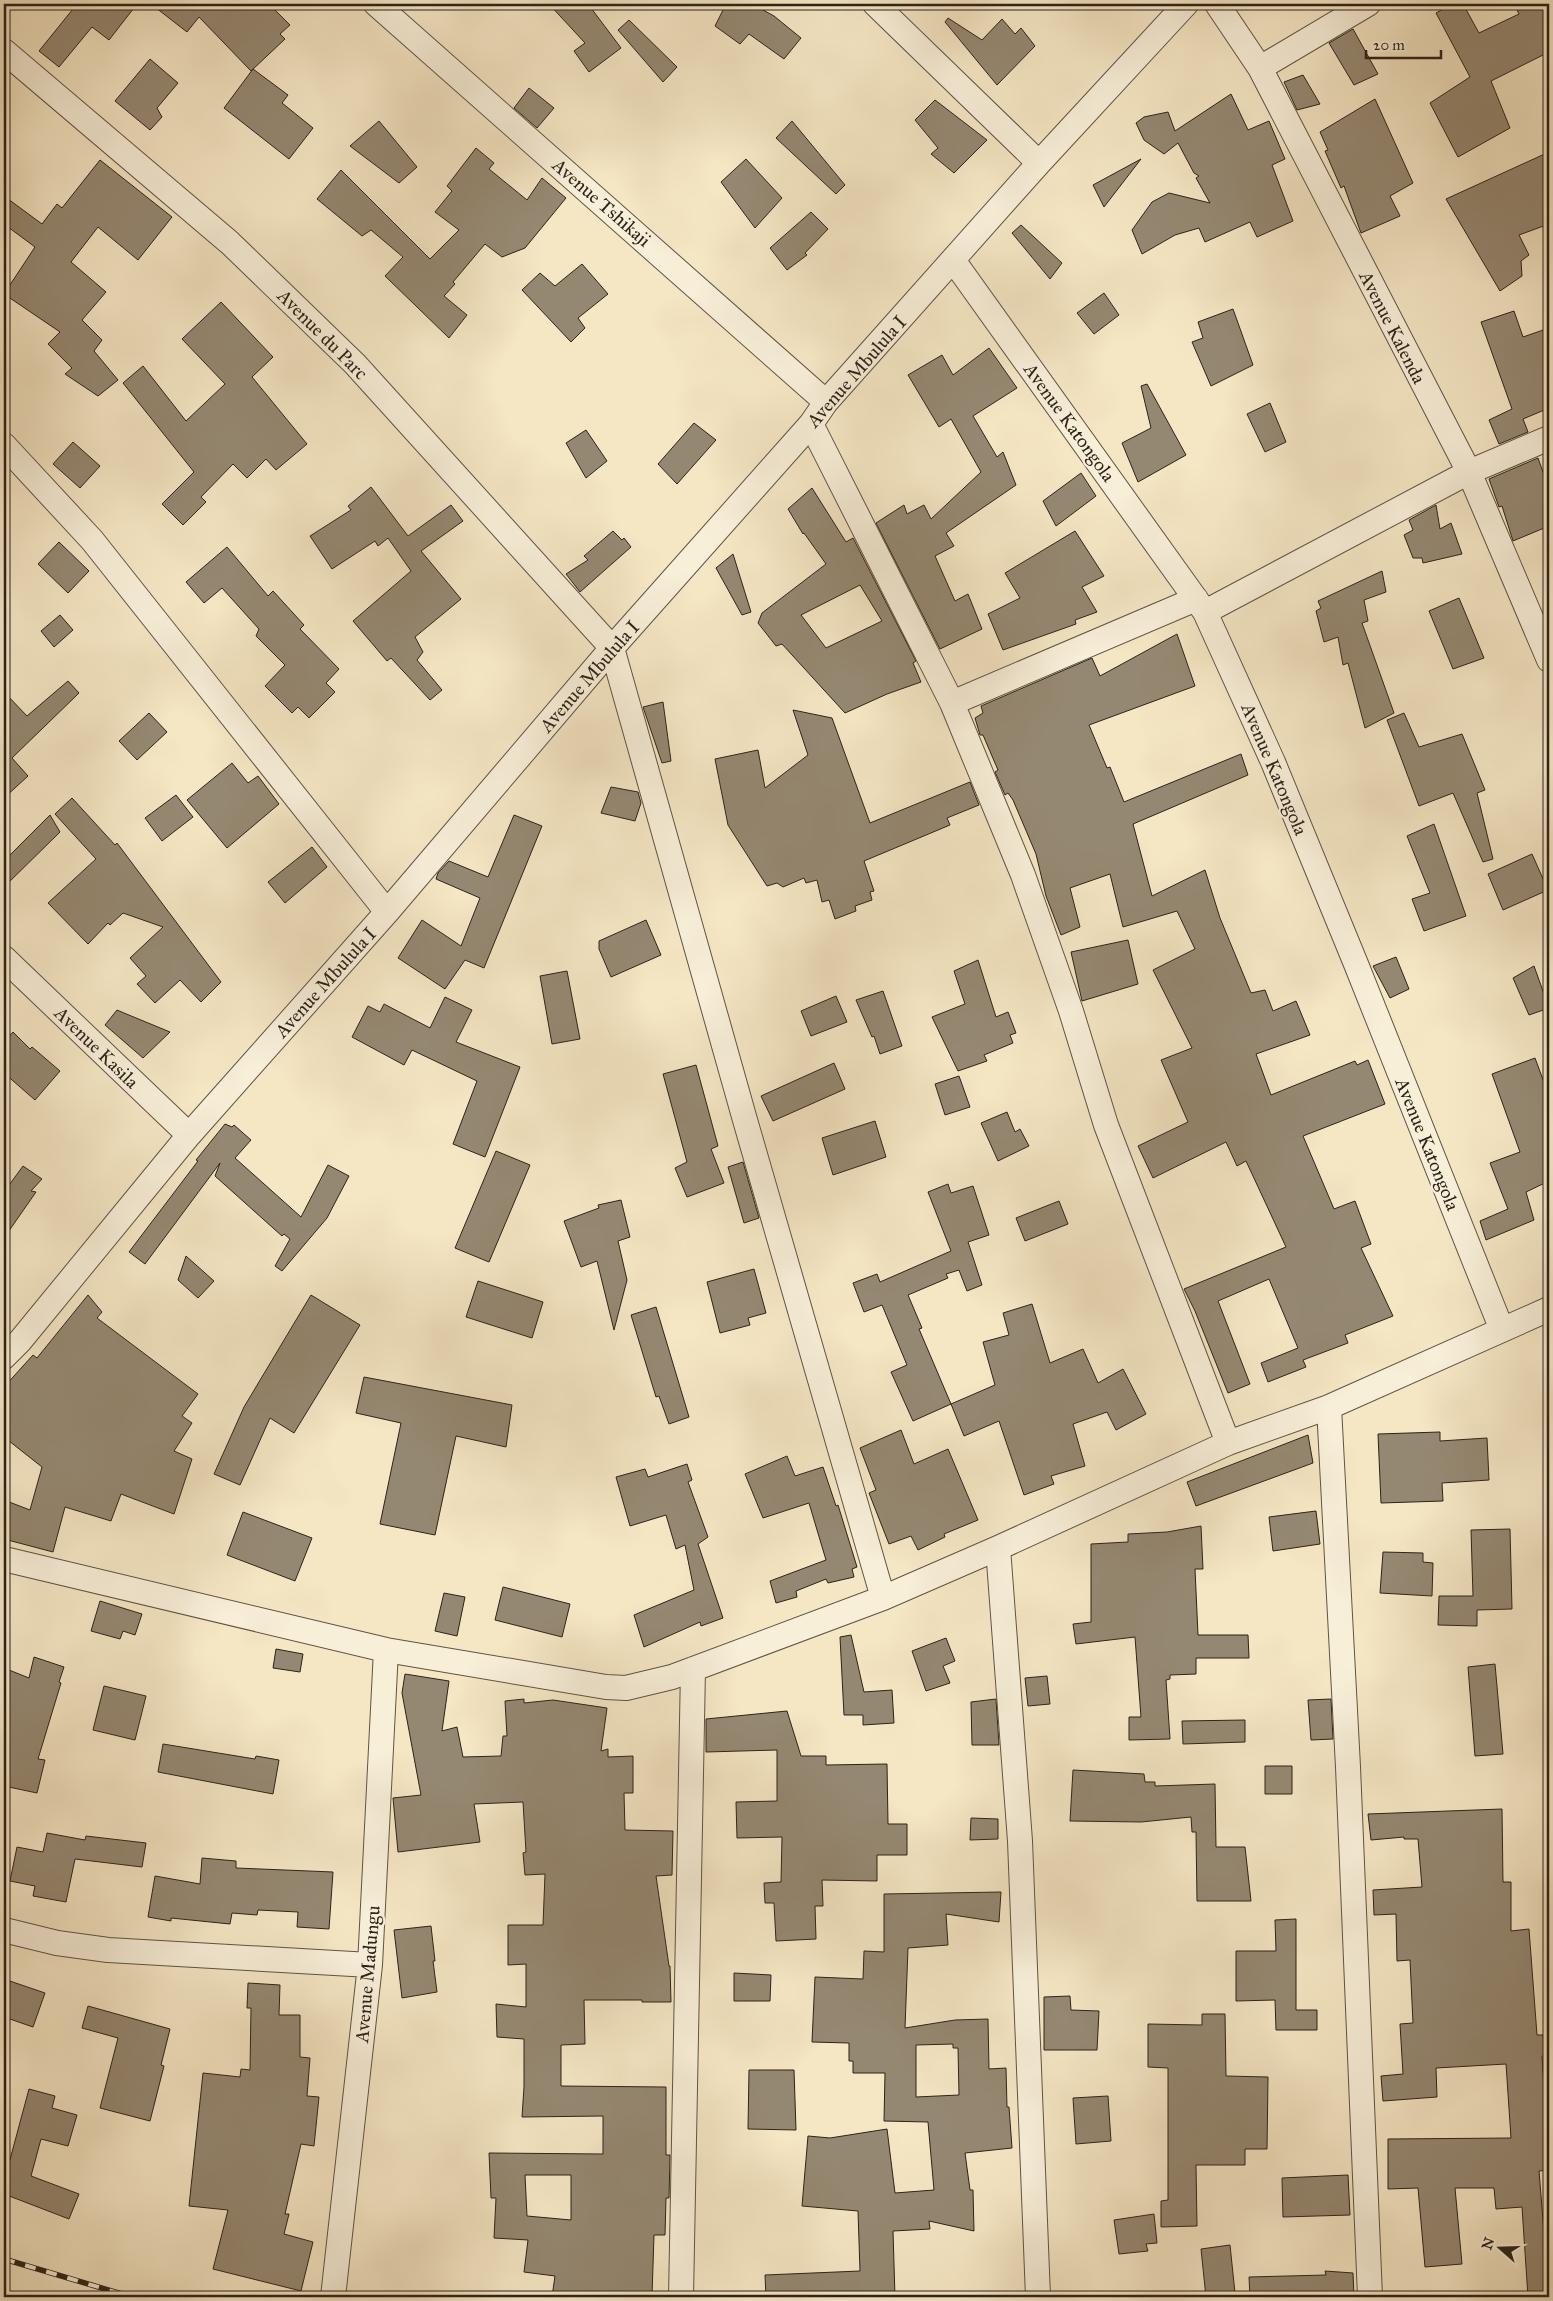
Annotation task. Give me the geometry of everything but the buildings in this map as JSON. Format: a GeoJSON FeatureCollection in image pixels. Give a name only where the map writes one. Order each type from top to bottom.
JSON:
{"type":"FeatureCollection","features":[{"type":"Feature","properties":{"kind":"street","name":"Avenue Tshikaji"},"geometry":{"type":"LineString","coordinates":[[376,4],[826,402]]}},
{"type":"Feature","properties":{"kind":"street"},"geometry":{"type":"LineString","coordinates":[[875,4],[1039,163]]}},
{"type":"Feature","properties":{"kind":"street","name":"Avenue Mbulula I"},"geometry":{"type":"LineString","coordinates":[[9,1343],[386,912],[612,648],[811,424],[826,402],[1039,163],[1186,4]]}},
{"type":"Feature","properties":{"kind":"street","name":"Avenue Kalenda"},"geometry":{"type":"LineString","coordinates":[[1217,4],[1260,68],[1469,472],[1549,660]]}},
{"type":"Feature","properties":{"kind":"street"},"geometry":{"type":"LineString","coordinates":[[1260,68],[1368,4]]}},
{"type":"Feature","properties":{"kind":"street","name":"Avenue du Parc"},"geometry":{"type":"LineString","coordinates":[[4,51],[230,243],[355,364],[612,648]]}},
{"type":"Feature","properties":{"kind":"street","name":"Avenue Katongola"},"geometry":{"type":"LineString","coordinates":[[953,260],[1200,605],[1277,771],[1502,1330]]}},
{"type":"Feature","properties":{"kind":"street"},"geometry":{"type":"LineString","coordinates":[[811,424],[952,703],[1023,875],[1071,1011],[1106,1125],[1228,1443]]}},
{"type":"Feature","properties":{"kind":"street"},"geometry":{"type":"LineString","coordinates":[[952,703],[1200,605],[1469,472],[1549,438]]}},
{"type":"Feature","properties":{"kind":"street"},"geometry":{"type":"LineString","coordinates":[[4,445],[92,540],[386,912]]}},
{"type":"Feature","properties":{"kind":"street"},"geometry":{"type":"LineString","coordinates":[[612,648],[742,1110],[883,1598]]}},
{"type":"Feature","properties":{"kind":"street","name":"Avenue Kasila"},"geometry":{"type":"LineString","coordinates":[[4,958],[189,1135]]}},
{"type":"Feature","properties":{"kind":"street"},"geometry":{"type":"LineString","coordinates":[[4,1559],[386,1650],[619,1688],[642,1685],[693,1669],[883,1598],[998,1548],[1228,1443],[1328,1407],[1549,1309]]}},
{"type":"Feature","properties":{"kind":"street"},"geometry":{"type":"LineString","coordinates":[[1328,1407],[1348,1767],[1370,2297]]}},
{"type":"Feature","properties":{"kind":"street"},"geometry":{"type":"LineString","coordinates":[[998,1548],[1020,1841],[1038,2297]]}},
{"type":"Feature","properties":{"kind":"street","name":"Avenue Madungu"},"geometry":{"type":"LineString","coordinates":[[333,2297],[370,1966],[386,1650]]}},
{"type":"Feature","properties":{"kind":"street"},"geometry":{"type":"LineString","coordinates":[[681,2297],[693,1669]]}},
{"type":"Feature","properties":{"kind":"street"},"geometry":{"type":"LineString","coordinates":[[4,1930],[57,1943],[108,1950],[370,1966]]}},
{"type":"Feature","properties":{"kind":"railway"},"geometry":{"type":"LineString","coordinates":[[4,2259],[132,2297]]}}]}
